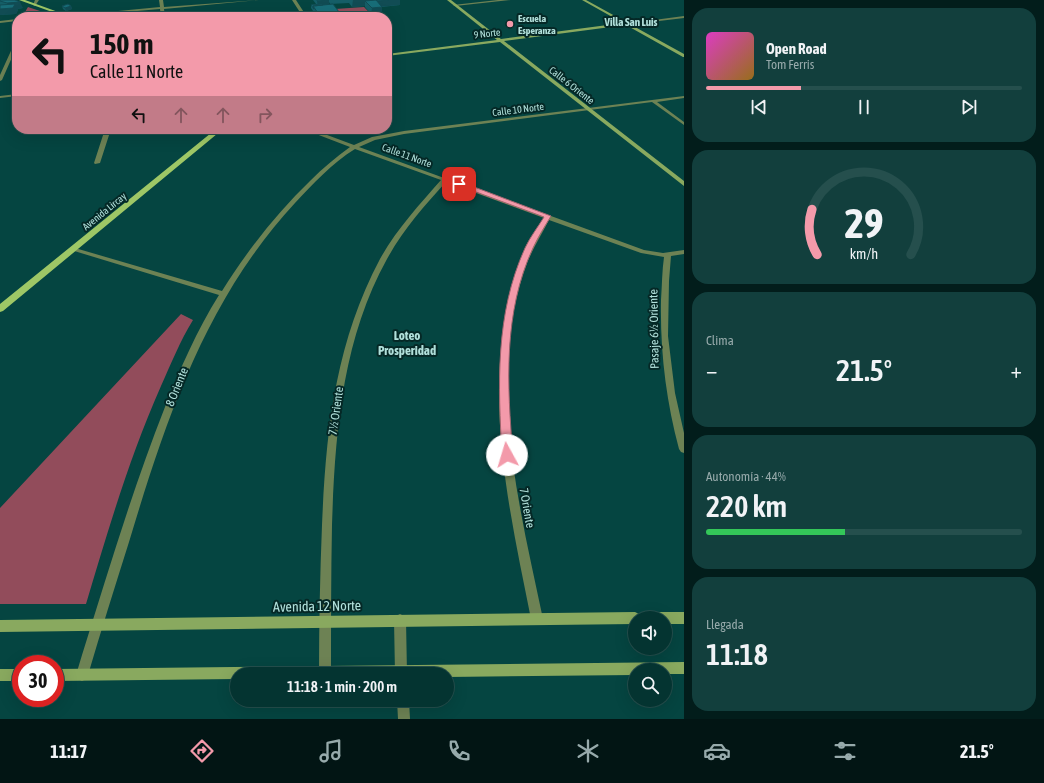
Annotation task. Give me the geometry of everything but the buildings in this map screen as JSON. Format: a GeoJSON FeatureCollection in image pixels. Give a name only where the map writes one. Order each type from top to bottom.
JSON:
{"type":"FeatureCollection","features":[{"type":"Feature","properties":{"kind":"main road"},"geometry":{"type":"LineString","coordinates":[[21,0],[36,2],[53,11]]}},
{"type":"Feature","properties":{"kind":"main road","name":"Calle 6 Oriente"},"geometry":{"type":"LineString","coordinates":[[449,0],[684,184]]}},
{"type":"Feature","properties":{"kind":"main road"},"geometry":{"type":"LineString","coordinates":[[584,0],[684,56]]}},
{"type":"Feature","properties":{"kind":"main road","name":"9 Norte"},"geometry":{"type":"LineString","coordinates":[[392,54],[626,24]]}},
{"type":"Feature","properties":{"kind":"main road","name":"Avenida Lircay"},"geometry":{"type":"LineString","coordinates":[[0,309],[214,134]]}},
{"type":"Feature","properties":{"kind":"main road","name":"Avenida 12 Norte"},"geometry":{"type":"LineString","coordinates":[[0,626],[628,618]]}},
{"type":"Feature","properties":{"kind":"main road"},"geometry":{"type":"LineString","coordinates":[[672,618],[684,618]]}},
{"type":"Feature","properties":{"kind":"main road"},"geometry":{"type":"LineString","coordinates":[[454,672],[684,668]]}},
{"type":"Feature","properties":{"kind":"main road"},"geometry":{"type":"LineString","coordinates":[[64,675],[230,674]]}},
{"type":"Feature","properties":{"kind":"main road"},"geometry":{"type":"LineString","coordinates":[[0,675],[12,675]]}},
{"type":"Feature","properties":{"kind":"street"},"geometry":{"type":"LineString","coordinates":[[161,0],[162,12]]}},
{"type":"Feature","properties":{"kind":"street"},"geometry":{"type":"LineString","coordinates":[[121,12],[257,0]]}},
{"type":"Feature","properties":{"kind":"street"},"geometry":{"type":"LineString","coordinates":[[294,0],[302,12]]}},
{"type":"Feature","properties":{"kind":"street"},"geometry":{"type":"LineString","coordinates":[[455,5],[509,0]]}},
{"type":"Feature","properties":{"kind":"street","name":"9 Norte"},"geometry":{"type":"LineString","coordinates":[[626,24],[684,17]]}},
{"type":"Feature","properties":{"kind":"street"},"geometry":{"type":"LineString","coordinates":[[0,22],[12,21]]}},
{"type":"Feature","properties":{"kind":"street"},"geometry":{"type":"LineString","coordinates":[[0,80],[12,53]]}},
{"type":"Feature","properties":{"kind":"street"},"geometry":{"type":"LineString","coordinates":[[0,97],[12,96]]}},
{"type":"Feature","properties":{"kind":"street","name":"Calle 10 Norte"},"geometry":{"type":"LineString","coordinates":[[355,146],[373,139],[401,133],[684,97]]}},
{"type":"Feature","properties":{"kind":"street"},"geometry":{"type":"LineString","coordinates":[[653,101],[684,124]]}},
{"type":"Feature","properties":{"kind":"street"},"geometry":{"type":"LineString","coordinates":[[97,163],[106,134]]}},
{"type":"Feature","properties":{"kind":"street","name":"Calle 11 Norte"},"geometry":{"type":"LineString","coordinates":[[320,134],[643,252],[656,255],[668,255],[684,252]]}},
{"type":"Feature","properties":{"kind":"street","name":"8 Oriente"},"geometry":{"type":"LineString","coordinates":[[82,675],[152,453],[172,396],[188,359],[223,294],[257,244],[288,206],[316,178],[355,146]]}},
{"type":"Feature","properties":{"kind":"street","name":"7½ Oriente"},"geometry":{"type":"LineString","coordinates":[[325,667],[328,484],[337,398],[349,341],[366,292],[389,249],[415,211],[445,179]]}},
{"type":"Feature","properties":{"kind":"street","name":"7 Oriente"},"geometry":{"type":"LineString","coordinates":[[537,619],[516,513],[509,468],[503,392],[506,332],[515,285],[529,248],[548,216]]}},
{"type":"Feature","properties":{"kind":"street"},"geometry":{"type":"LineString","coordinates":[[73,249],[223,294]]}},
{"type":"Feature","properties":{"kind":"street","name":"Pasaje 6½ Oriente"},"geometry":{"type":"LineString","coordinates":[[668,255],[664,350],[671,400],[684,449]]}},
{"type":"Feature","properties":{"kind":"street"},"geometry":{"type":"LineString","coordinates":[[400,620],[401,667]]}},
{"type":"Feature","properties":{"kind":"street"},"geometry":{"type":"LineString","coordinates":[[403,707],[404,719]]}},
{"type":"Feature","properties":{"kind":"shaded area"},"geometry":{"type":"Polygon","coordinates":[[[28,7],[43,12],[25,12],[28,7]]]}},
{"type":"Feature","properties":{"kind":"shaded area"},"geometry":{"type":"Polygon","coordinates":[[[364,7],[369,12],[338,12],[335,9],[364,7]]]}},
{"type":"Feature","properties":{"kind":"shaded area"},"geometry":{"type":"Polygon","coordinates":[[[181,314],[193,320],[172,361],[139,439],[111,521],[86,604],[0,604],[0,508],[181,314]]]}},
{"type":"Feature","properties":{"kind":"place","name":"Escuela Esperanza"},"geometry":{"type":"Point","coordinates":[510,24]}},
{"type":"Feature","properties":{"kind":"district","name":"Villa San Luis"},"geometry":{"type":"Point","coordinates":[631,22]}},
{"type":"Feature","properties":{"kind":"district","name":"Loteo Prosperidad"},"geometry":{"type":"Point","coordinates":[407,342]}},
{"type":"Feature","properties":{"kind":"route"},"geometry":{"type":"LineString","coordinates":[[459,184],[548,216],[529,248],[515,285],[510,306],[506,332],[503,392],[507,455]]}}]}
